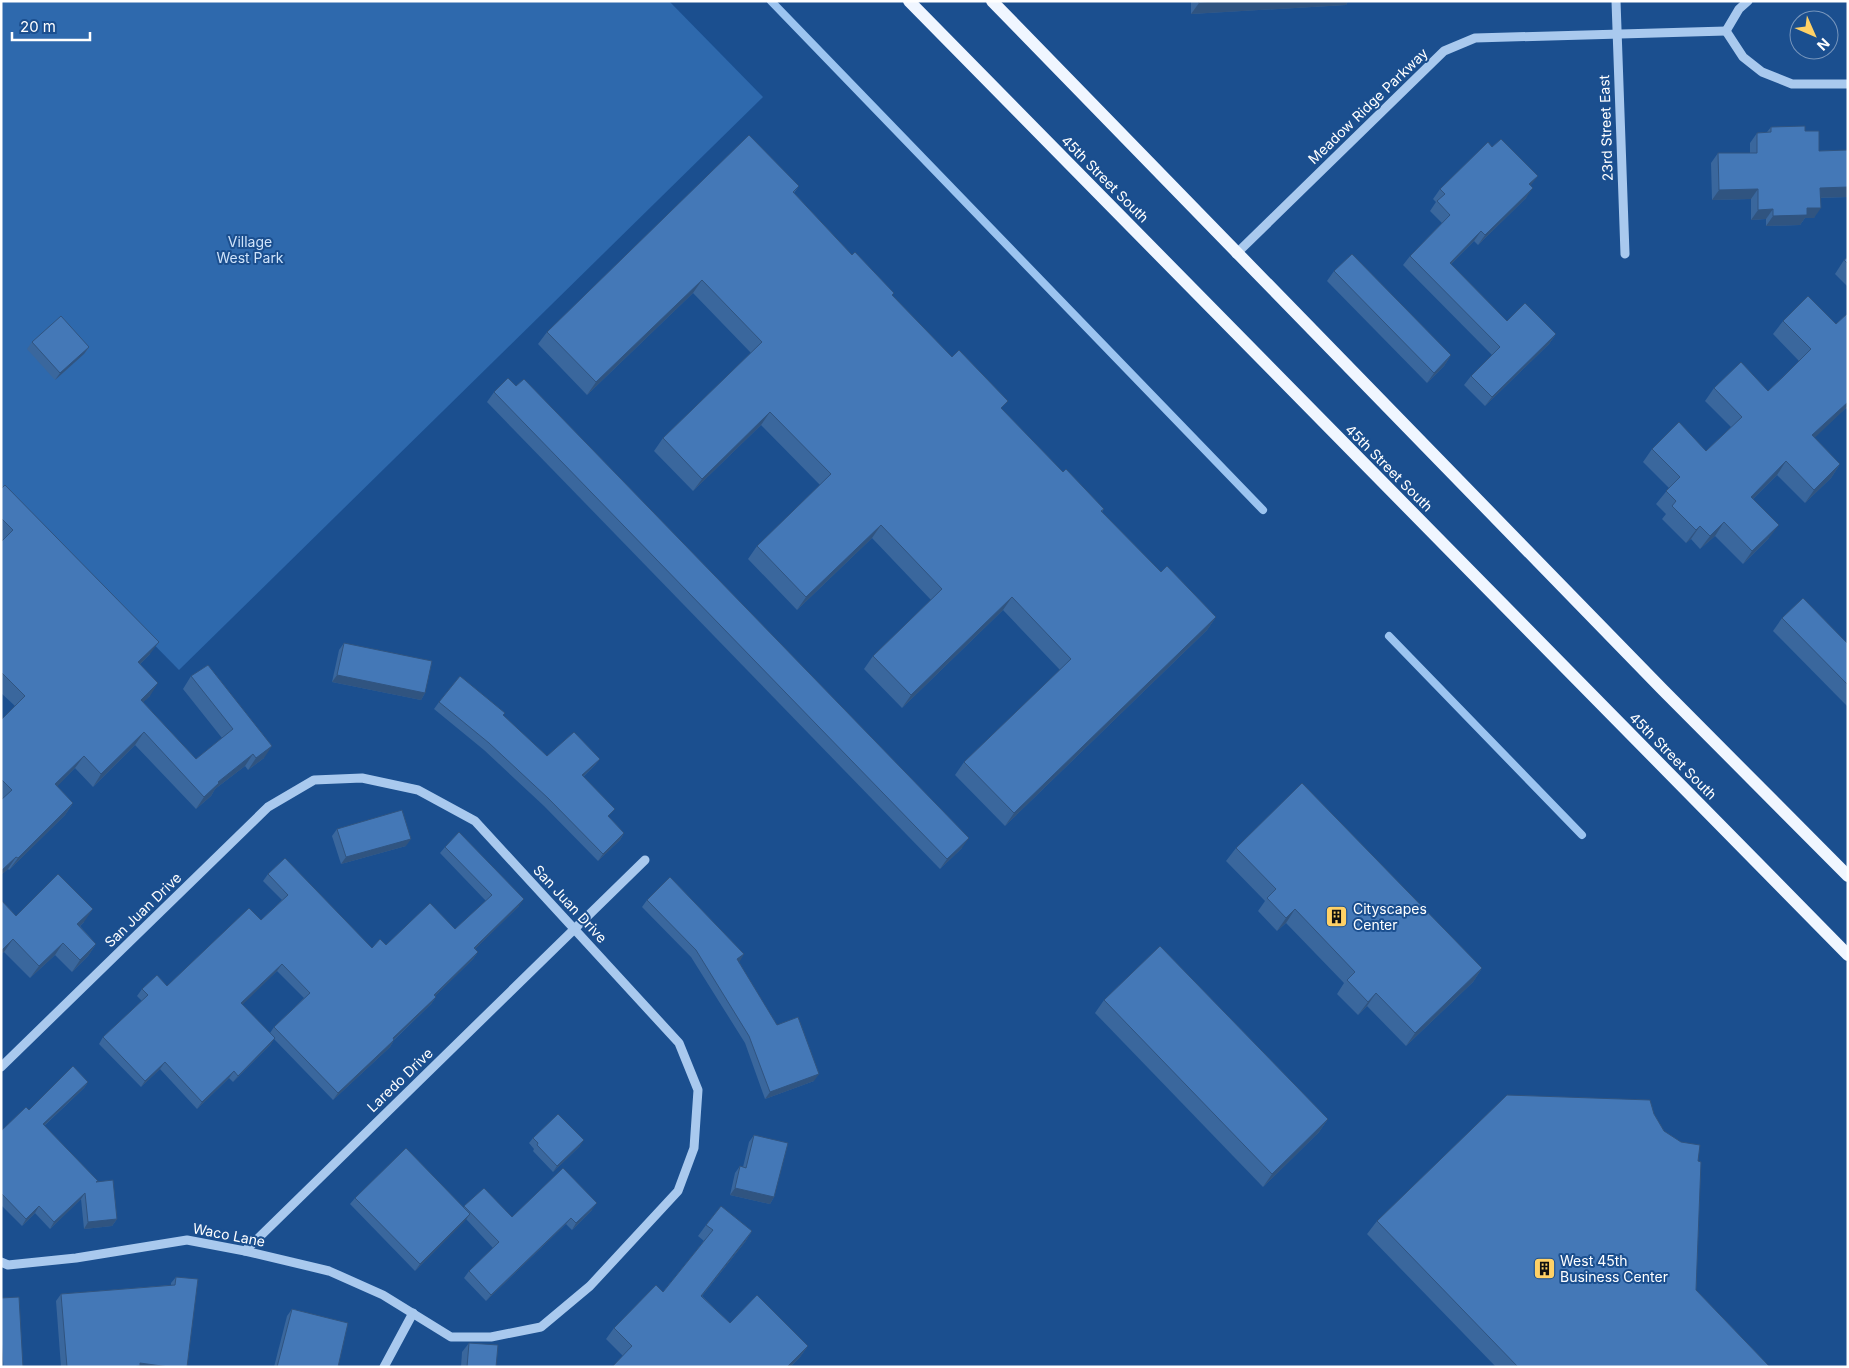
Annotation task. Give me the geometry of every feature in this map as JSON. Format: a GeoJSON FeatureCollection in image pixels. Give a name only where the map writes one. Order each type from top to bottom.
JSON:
{"type":"FeatureCollection","features":[{"type":"Feature","properties":{"kind":"main road","name":"45th Street South"},"geometry":{"type":"LineString","coordinates":[[909,1],[1848,955]]}},
{"type":"Feature","properties":{"kind":"main road"},"geometry":{"type":"LineString","coordinates":[[992,1],[1236,254],[1676,704],[1848,876]]}},
{"type":"Feature","properties":{"kind":"street","name":"23rd Street East"},"geometry":{"type":"LineString","coordinates":[[1616,1],[1624,254]]}},
{"type":"Feature","properties":{"kind":"street"},"geometry":{"type":"LineString","coordinates":[[1748,1],[1739,9],[1726,30],[1744,57],[1762,72],[1792,84],[1848,84]]}},
{"type":"Feature","properties":{"kind":"street","name":"Meadow Ridge Parkway"},"geometry":{"type":"LineString","coordinates":[[1236,254],[1444,51],[1475,38],[1726,30]]}},
{"type":"Feature","properties":{"kind":"street","name":"San Juan Drive"},"geometry":{"type":"LineString","coordinates":[[1,1066],[268,808],[314,780],[362,778],[418,790],[475,821],[679,1043],[698,1090],[694,1148],[678,1191],[590,1286],[541,1327],[491,1336],[451,1337],[413,1313]]}},
{"type":"Feature","properties":{"kind":"street","name":"Laredo Drive"},"geometry":{"type":"LineString","coordinates":[[245,1251],[645,860]]}},
{"type":"Feature","properties":{"kind":"street","name":"Waco Lane"},"geometry":{"type":"LineString","coordinates":[[1,1262],[8,1265],[76,1258],[187,1240],[245,1251],[329,1271],[383,1295],[413,1313]]}},
{"type":"Feature","properties":{"kind":"street"},"geometry":{"type":"LineString","coordinates":[[384,1367],[413,1313]]}},
{"type":"Feature","properties":{"kind":"green space","name":"Village West Park"},"geometry":{"type":"Polygon","coordinates":[[[1,1],[669,1],[763,97],[179,670],[1,489],[1,1]]]}},
{"type":"Feature","properties":{"kind":"building"},"geometry":{"type":"Polygon","coordinates":[[[1198,1],[1236,1],[1199,3],[1198,1]]]}},
{"type":"Feature","properties":{"kind":"building"},"geometry":{"type":"Polygon","coordinates":[[[1805,126],[1805,131],[1819,131],[1819,151],[1848,150],[1848,187],[1820,188],[1821,208],[1807,208],[1807,215],[1773,216],[1773,209],[1758,210],[1758,189],[1719,190],[1718,153],[1757,153],[1757,133],[1771,132],[1771,127],[1805,126]]]}},
{"type":"Feature","properties":{"kind":"building"},"geometry":{"type":"Polygon","coordinates":[[[749,135],[799,186],[793,192],[852,255],[855,252],[894,293],[892,295],[952,357],[959,350],[1008,401],[1001,408],[1063,472],[1066,469],[1104,509],[1101,511],[1161,572],[1167,566],[1216,617],[1014,813],[964,762],[1071,659],[1012,597],[911,695],[873,656],[942,589],[881,525],[806,597],[757,546],[831,474],[770,412],[702,479],[663,438],[762,342],[702,280],[596,382],[547,332],[749,135]]]}},
{"type":"Feature","properties":{"kind":"building"},"geometry":{"type":"Polygon","coordinates":[[[1501,139],[1538,176],[1529,184],[1533,188],[1485,235],[1481,231],[1450,263],[1507,321],[1525,303],[1556,334],[1492,397],[1471,376],[1500,347],[1410,256],[1450,215],[1437,201],[1445,194],[1440,189],[1488,142],[1492,147],[1501,139]]]}},
{"type":"Feature","properties":{"kind":"building"},"geometry":{"type":"Polygon","coordinates":[[[1352,254],[1451,355],[1434,373],[1334,271],[1352,254]]]}},
{"type":"Feature","properties":{"kind":"building"},"geometry":{"type":"Polygon","coordinates":[[[1808,296],[1836,324],[1848,313],[1848,402],[1812,435],[1840,464],[1814,490],[1786,461],[1751,497],[1779,525],[1752,551],[1724,522],[1710,536],[1700,526],[1696,530],[1672,506],[1676,501],[1666,491],[1680,477],[1652,449],[1679,422],[1706,451],[1742,417],[1714,388],[1741,362],[1768,391],[1783,377],[1811,349],[1783,321],[1808,296]]]}},
{"type":"Feature","properties":{"kind":"building"},"geometry":{"type":"Polygon","coordinates":[[[61,316],[89,347],[60,373],[32,342],[61,316]]]}},
{"type":"Feature","properties":{"kind":"building"},"geometry":{"type":"Polygon","coordinates":[[[508,378],[516,386],[524,379],[969,838],[947,859],[494,392],[508,378]]]}},
{"type":"Feature","properties":{"kind":"building"},"geometry":{"type":"Polygon","coordinates":[[[5,485],[159,642],[138,662],[158,683],[141,700],[196,759],[233,729],[191,676],[208,665],[272,746],[256,758],[253,754],[218,782],[204,797],[144,732],[101,774],[84,756],[55,784],[73,803],[18,858],[16,857],[1,871],[1,800],[12,790],[1,779],[1,720],[25,696],[1,672],[1,542],[13,530],[1,518],[1,489],[5,485]]]}},
{"type":"Feature","properties":{"kind":"building"},"geometry":{"type":"Polygon","coordinates":[[[1803,598],[1848,644],[1848,685],[1782,618],[1803,598]]]}},
{"type":"Feature","properties":{"kind":"building"},"geometry":{"type":"Polygon","coordinates":[[[344,643],[432,661],[425,693],[337,675],[344,643]]]}},
{"type":"Feature","properties":{"kind":"building"},"geometry":{"type":"Polygon","coordinates":[[[460,676],[505,713],[503,715],[547,756],[574,732],[600,759],[582,775],[615,809],[608,816],[624,833],[603,854],[549,799],[489,743],[439,702],[460,676]]]}},
{"type":"Feature","properties":{"kind":"building","name":"Cityscapes Center"},"geometry":{"type":"Polygon","coordinates":[[[1302,783],[1482,968],[1415,1033],[1376,993],[1368,1002],[1347,980],[1355,972],[1295,909],[1286,918],[1267,898],[1276,889],[1236,848],[1302,783]]]}},
{"type":"Feature","properties":{"kind":"building"},"geometry":{"type":"Polygon","coordinates":[[[402,810],[411,839],[346,857],[337,829],[402,810]]]}},
{"type":"Feature","properties":{"kind":"building"},"geometry":{"type":"Polygon","coordinates":[[[459,832],[524,899],[474,948],[478,952],[434,995],[436,997],[338,1093],[274,1027],[310,993],[282,964],[241,1003],[275,1038],[238,1076],[234,1071],[202,1102],[165,1062],[145,1081],[103,1037],[148,995],[142,989],[157,975],[167,986],[249,908],[261,920],[288,895],[268,874],[285,858],[372,948],[380,939],[386,945],[430,903],[455,929],[492,895],[445,847],[459,832]]]}},
{"type":"Feature","properties":{"kind":"building"},"geometry":{"type":"Polygon","coordinates":[[[58,874],[93,909],[77,924],[96,944],[80,960],[63,943],[39,966],[13,939],[1,951],[1,900],[16,916],[58,874]]]}},
{"type":"Feature","properties":{"kind":"building"},"geometry":{"type":"Polygon","coordinates":[[[670,877],[744,954],[737,959],[777,1025],[798,1017],[819,1074],[770,1092],[749,1036],[696,950],[647,900],[670,877]]]}},
{"type":"Feature","properties":{"kind":"building"},"geometry":{"type":"Polygon","coordinates":[[[1160,946],[1328,1119],[1272,1174],[1104,1000],[1160,946]]]}},
{"type":"Feature","properties":{"kind":"building"},"geometry":{"type":"Polygon","coordinates":[[[73,1066],[88,1082],[43,1124],[98,1181],[96,1182],[113,1180],[117,1219],[88,1222],[85,1193],[54,1222],[39,1206],[26,1219],[1,1193],[1,1131],[26,1107],[29,1110],[73,1066]]]}},
{"type":"Feature","properties":{"kind":"building","name":"West 45th Business Center"},"geometry":{"type":"Polygon","coordinates":[[[1507,1095],[1650,1100],[1654,1114],[1664,1131],[1681,1142],[1700,1145],[1698,1161],[1701,1162],[1696,1290],[1770,1367],[1518,1367],[1377,1221],[1507,1095]]]}},
{"type":"Feature","properties":{"kind":"building"},"geometry":{"type":"Polygon","coordinates":[[[558,1114],[584,1140],[557,1166],[537,1145],[538,1143],[533,1138],[558,1114]]]}},
{"type":"Feature","properties":{"kind":"building"},"geometry":{"type":"Polygon","coordinates":[[[754,1135],[788,1143],[774,1197],[735,1188],[740,1166],[746,1168],[754,1135]]]}},
{"type":"Feature","properties":{"kind":"building"},"geometry":{"type":"Polygon","coordinates":[[[406,1148],[470,1214],[420,1264],[355,1198],[406,1148]]]}},
{"type":"Feature","properties":{"kind":"building"},"geometry":{"type":"Polygon","coordinates":[[[563,1168],[597,1203],[576,1223],[571,1218],[491,1295],[469,1271],[499,1242],[464,1206],[484,1188],[512,1217],[563,1168]]]}},
{"type":"Feature","properties":{"kind":"building"},"geometry":{"type":"Polygon","coordinates":[[[721,1206],[752,1231],[701,1296],[730,1323],[757,1295],[808,1346],[787,1367],[612,1367],[632,1346],[614,1328],[656,1285],[663,1292],[713,1230],[706,1225],[721,1206]]]}},
{"type":"Feature","properties":{"kind":"building"},"geometry":{"type":"Polygon","coordinates":[[[176,1277],[198,1279],[187,1367],[169,1367],[140,1363],[140,1366],[131,1367],[67,1367],[61,1294],[175,1285],[176,1277]]]}},
{"type":"Feature","properties":{"kind":"building"},"geometry":{"type":"Polygon","coordinates":[[[19,1297],[23,1367],[3,1367],[1,1298],[19,1297]]]}},
{"type":"Feature","properties":{"kind":"building"},"geometry":{"type":"Polygon","coordinates":[[[292,1309],[348,1323],[338,1367],[277,1367],[292,1309]]]}},
{"type":"Feature","properties":{"kind":"building"},"geometry":{"type":"Polygon","coordinates":[[[469,1343],[498,1345],[496,1367],[467,1367],[469,1343]]]}},
{"type":"Feature","properties":{"kind":"waterway"},"geometry":{"type":"LineString","coordinates":[[771,1],[1263,510]]}},
{"type":"Feature","properties":{"kind":"waterway"},"geometry":{"type":"LineString","coordinates":[[1389,636],[1582,835]]}},
{"type":"Feature","properties":{"kind":"place","name":"Cityscapes Center"},"geometry":{"type":"Point","coordinates":[1337,917]}},
{"type":"Feature","properties":{"kind":"place","name":"West 45th Business Center"},"geometry":{"type":"Point","coordinates":[1544,1269]}}]}
